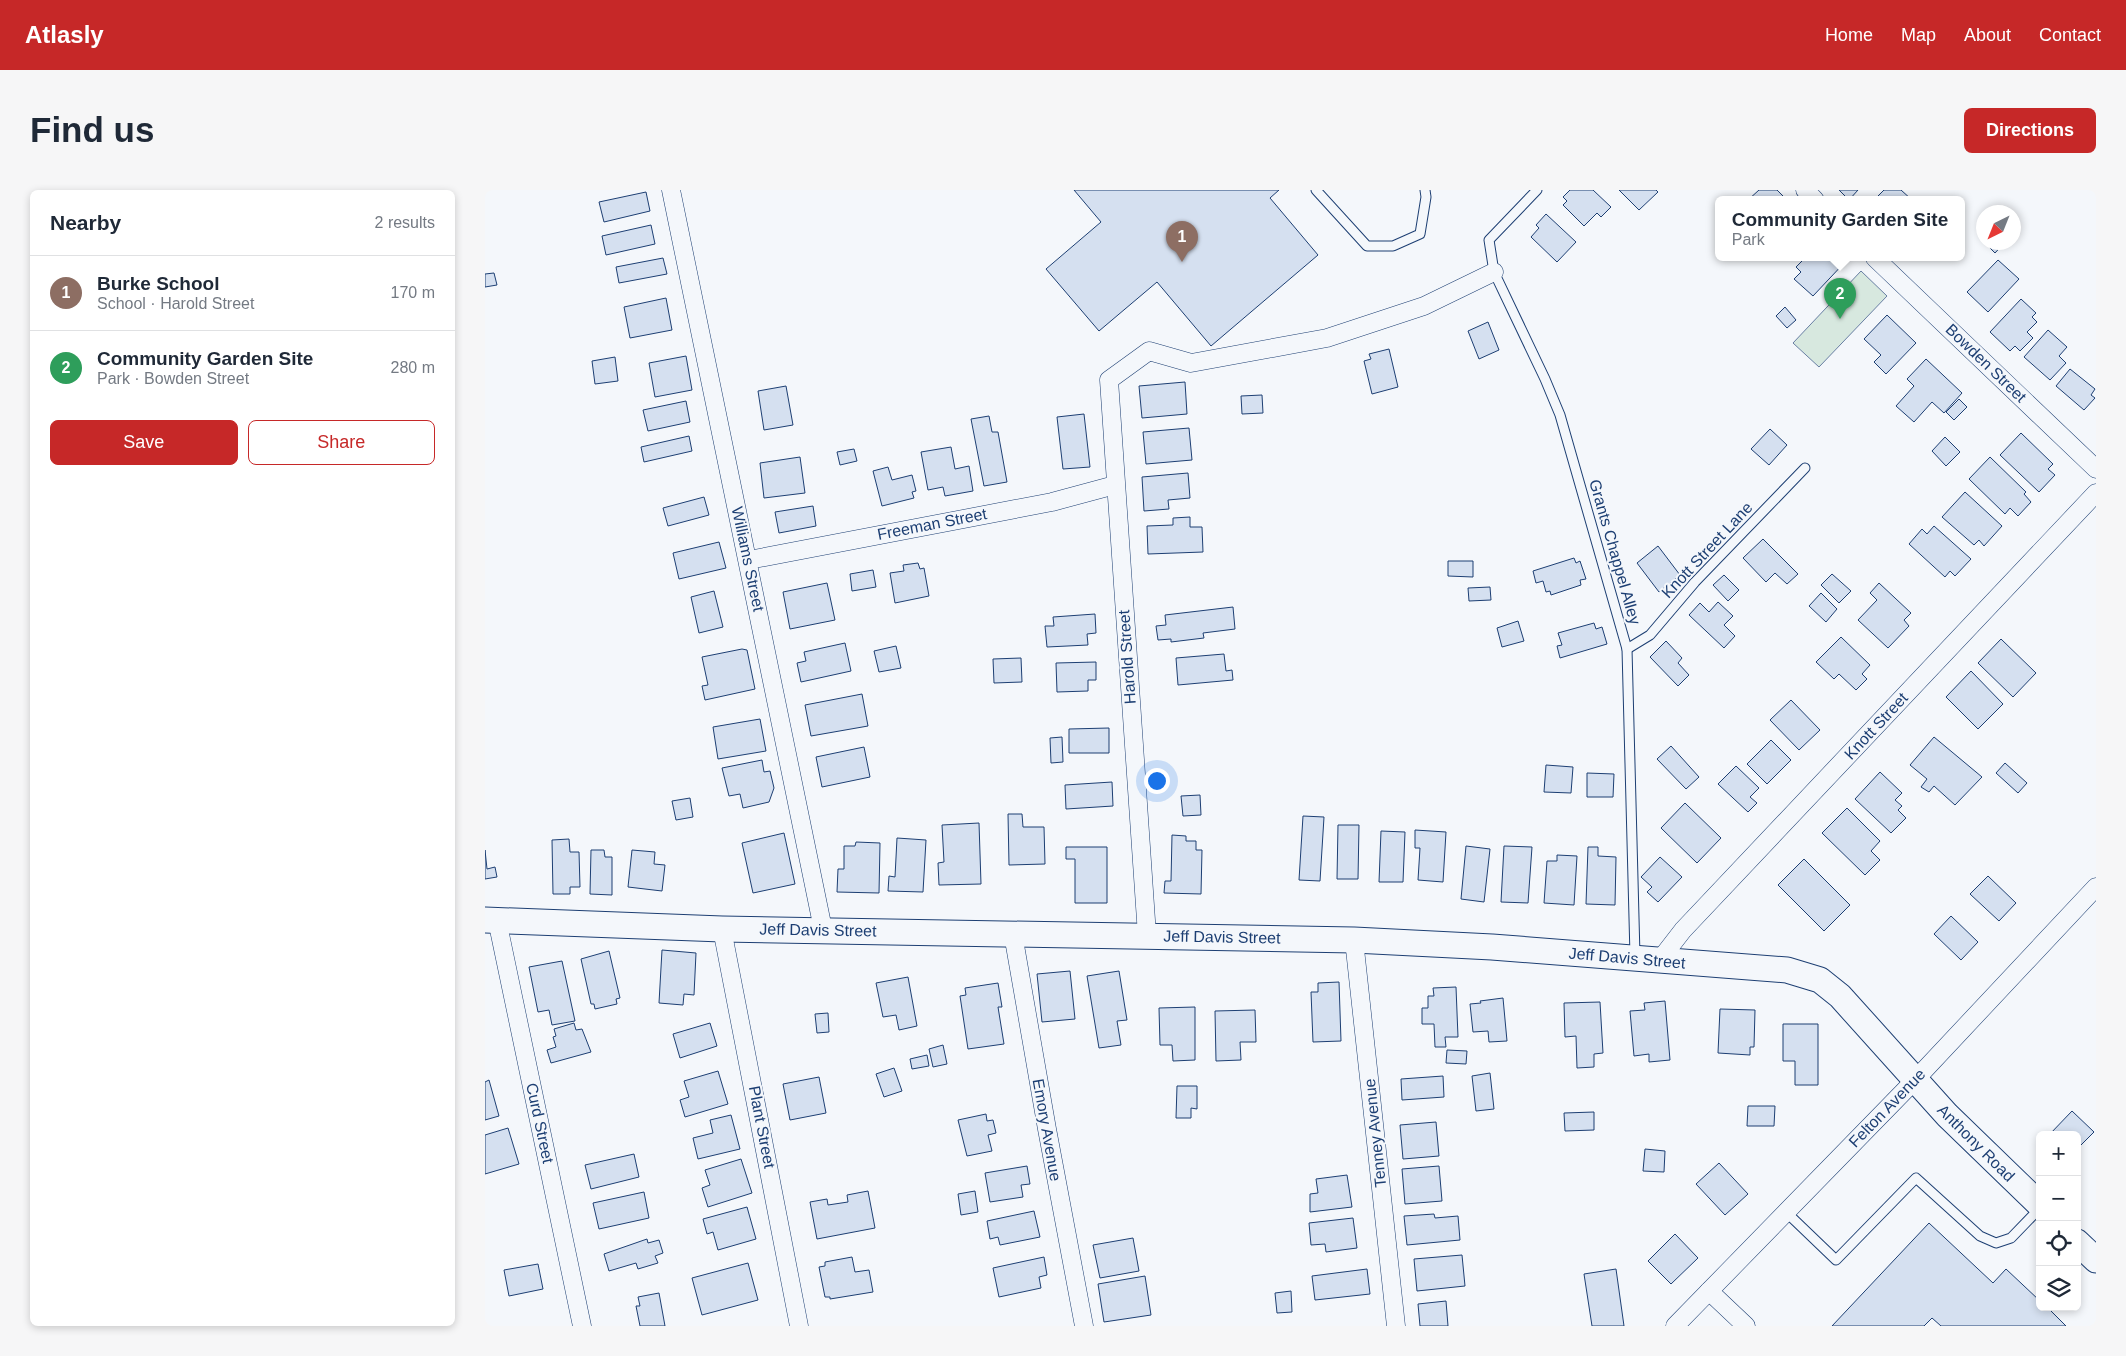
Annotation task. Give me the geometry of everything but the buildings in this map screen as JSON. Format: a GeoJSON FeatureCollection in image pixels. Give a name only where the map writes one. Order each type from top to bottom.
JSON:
{"type":"FeatureCollection","features":[{"type":"Feature","properties":{"kind":"street","name":"Williams Street"},"geometry":{"type":"LineString","coordinates":[[671,190],[749,560],[823,929]]}},
{"type":"Feature","properties":{"kind":"street","name":"Bowden Street"},"geometry":{"type":"LineString","coordinates":[[1878,261],[2096,469]]}},
{"type":"Feature","properties":{"kind":"street","name":"Harold Street"},"geometry":{"type":"LineString","coordinates":[[1147,935],[1109,380],[1149,351],[1191,363],[1327,338],[1424,306],[1494,272]]}},
{"type":"Feature","properties":{"kind":"street","name":"Freeman Street"},"geometry":{"type":"LineString","coordinates":[[749,560],[1052,502],[1115,486]]}},
{"type":"Feature","properties":{"kind":"street","name":"Knott Street"},"geometry":{"type":"LineString","coordinates":[[1659,961],[1683,930],[2096,493]]}},
{"type":"Feature","properties":{"kind":"street","name":"Felton Avenue"},"geometry":{"type":"LineString","coordinates":[[1675,1326],[1915,1080],[2096,887]]}},
{"type":"Feature","properties":{"kind":"street","name":"Jeff Davis Street"},"geometry":{"type":"LineString","coordinates":[[491,920],[722,929],[823,929],[1354,940],[1492,947],[1787,970],[1820,980],[1839,996],[1915,1080]]}},
{"type":"Feature","properties":{"kind":"street","name":"Curd Street"},"geometry":{"type":"LineString","coordinates":[[491,920],[582,1326]]}},
{"type":"Feature","properties":{"kind":"street","name":"Plant Street"},"geometry":{"type":"LineString","coordinates":[[722,929],[799,1326]]}},
{"type":"Feature","properties":{"kind":"street","name":"Emory Avenue"},"geometry":{"type":"LineString","coordinates":[[1013,934],[1084,1326]]}},
{"type":"Feature","properties":{"kind":"street","name":"Tenney Avenue"},"geometry":{"type":"LineString","coordinates":[[1354,940],[1396,1326]]}},
{"type":"Feature","properties":{"kind":"street","name":"Anthony Road"},"geometry":{"type":"LineString","coordinates":[[1915,1080],[1947,1115],[2036,1203]]}},
{"type":"Feature","properties":{"kind":"street"},"geometry":{"type":"LineString","coordinates":[[2081,1246],[2096,1260]]}},
{"type":"Feature","properties":{"kind":"street"},"geometry":{"type":"LineString","coordinates":[[1709,1291],[1746,1326]]}},
{"type":"Feature","properties":{"kind":"lane"},"geometry":{"type":"LineString","coordinates":[[1315,190],[1367,246],[1393,246],[1420,234],[1426,197],[1425,190]]}},
{"type":"Feature","properties":{"kind":"lane","name":"Grants Chappel Alley"},"geometry":{"type":"LineString","coordinates":[[1537,190],[1489,240],[1494,272],[1560,415],[1627,649],[1635,958]]}},
{"type":"Feature","properties":{"kind":"lane","name":"Knott Street Lane"},"geometry":{"type":"LineString","coordinates":[[1627,649],[1650,635],[1695,582],[1805,468]]}},
{"type":"Feature","properties":{"kind":"lane"},"geometry":{"type":"LineString","coordinates":[[1786,1212],[1836,1260],[1916,1178],[1980,1236],[1996,1243],[2011,1238],[2036,1211]]}},
{"type":"Feature","properties":{"kind":"shaded area"},"geometry":{"type":"Polygon","coordinates":[[[1861,271],[1887,296],[1819,367],[1793,343],[1861,271]]]}},
{"type":"Feature","properties":{"kind":"place","name":"Burke School"},"geometry":{"type":"Point","coordinates":[1182,262]}},
{"type":"Feature","properties":{"kind":"place","name":"Community Garden Site"},"geometry":{"type":"Point","coordinates":[1840,319]}}]}
